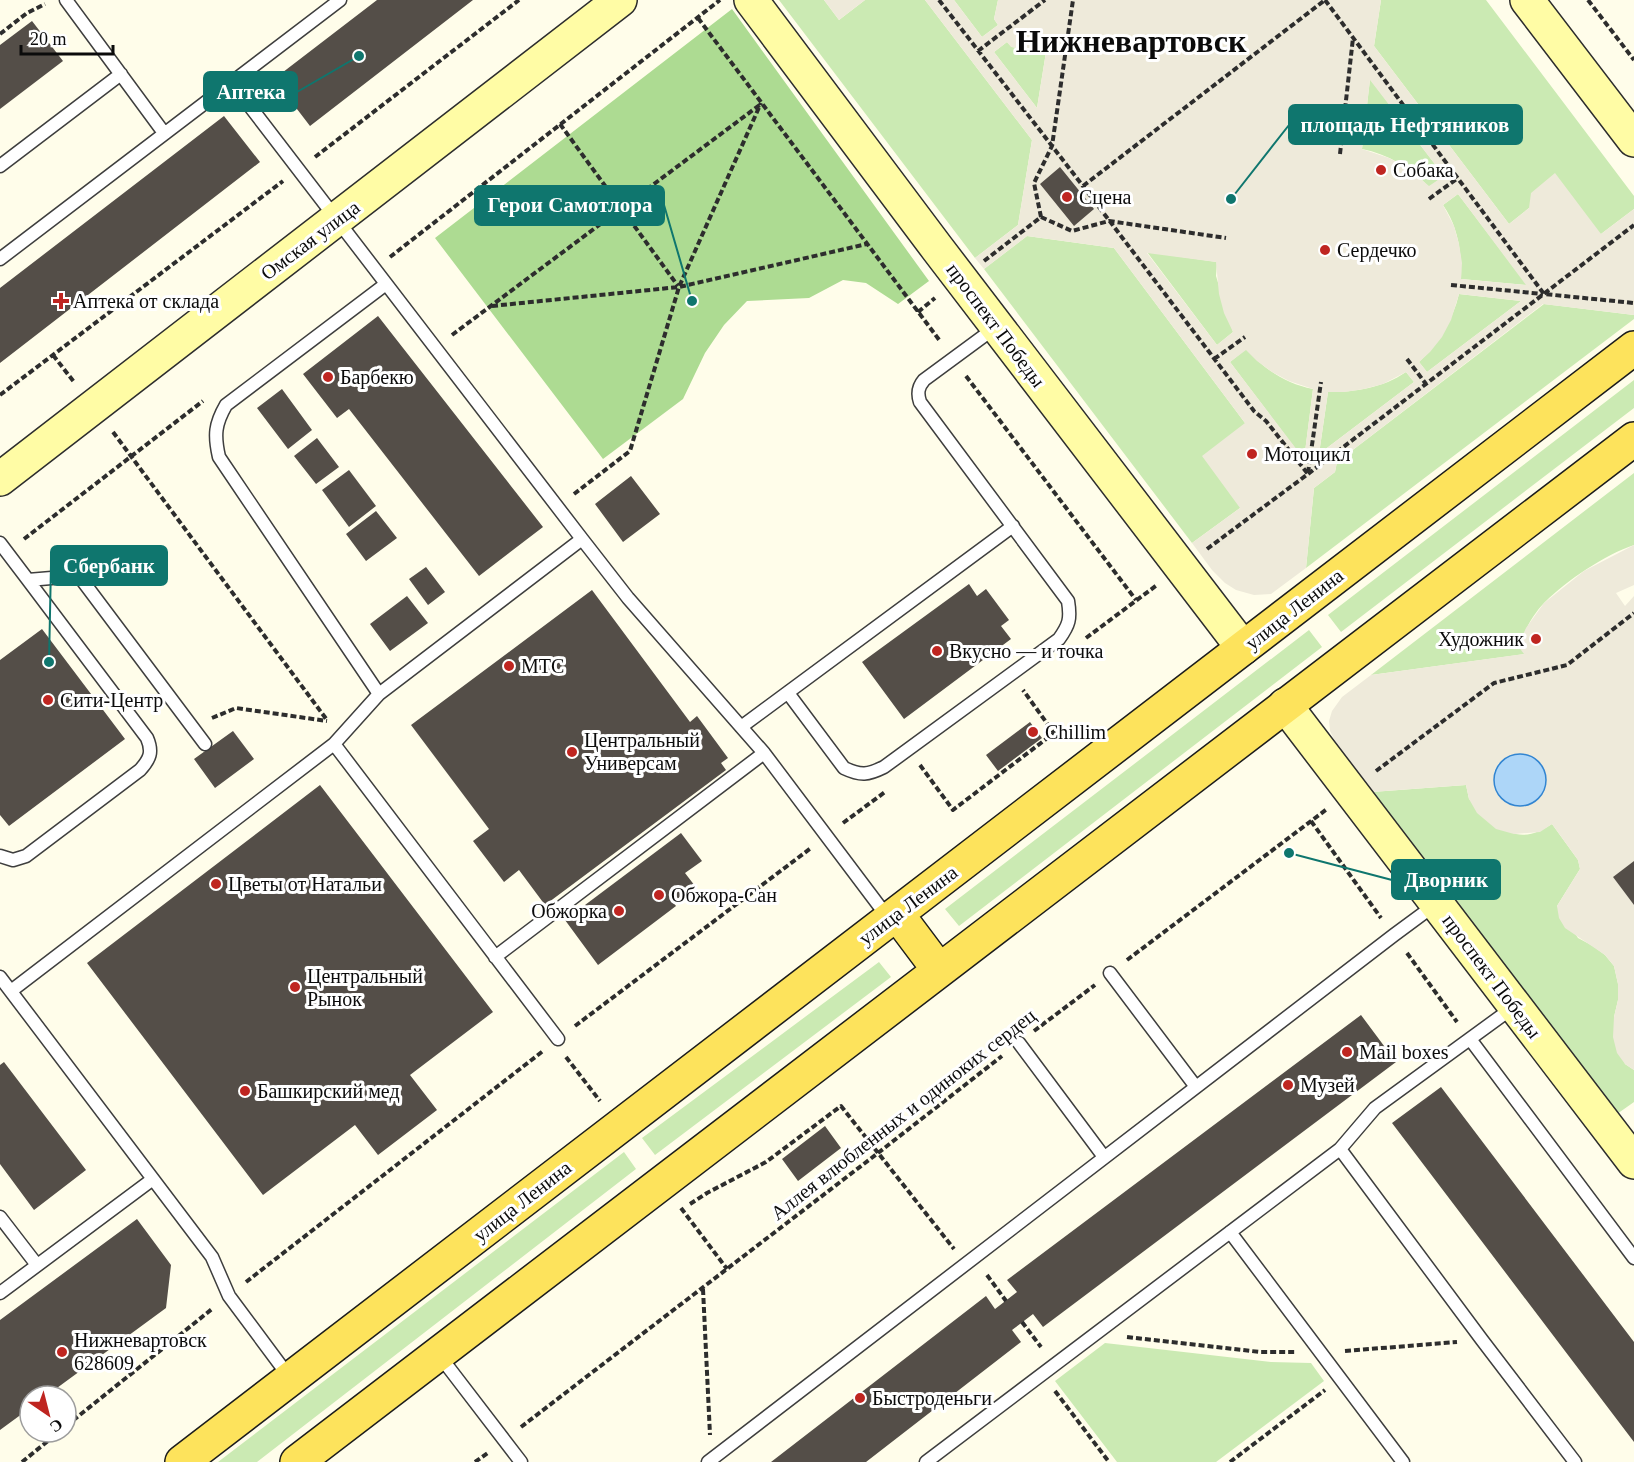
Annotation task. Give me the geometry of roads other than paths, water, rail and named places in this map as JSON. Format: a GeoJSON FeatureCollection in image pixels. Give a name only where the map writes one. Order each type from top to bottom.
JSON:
{"type":"FeatureCollection","features":[{"type":"Feature","properties":{"kind":"main road","name":"Омская улица"},"geometry":{"type":"LineString","coordinates":[[0,478],[620,0]]}},
{"type":"Feature","properties":{"kind":"main road","name":"проспект Победы"},"geometry":{"type":"LineString","coordinates":[[751,0],[1243,648]]}},
{"type":"Feature","properties":{"kind":"main road"},"geometry":{"type":"LineString","coordinates":[[1527,0],[1634,140]]}},
{"type":"Feature","properties":{"kind":"main road","name":"улица Ленина"},"geometry":{"type":"LineString","coordinates":[[182,1462],[1634,348]]}},
{"type":"Feature","properties":{"kind":"main road"},"geometry":{"type":"LineString","coordinates":[[297,1462],[1634,439]]}},
{"type":"Feature","properties":{"kind":"main road","name":"проспект Победы"},"geometry":{"type":"LineString","coordinates":[[1285,705],[1515,1006],[1630,1148]]}},
{"type":"Feature","properties":{"kind":"main road"},"geometry":{"type":"LineString","coordinates":[[893,917],[939,970]]}},
{"type":"Feature","properties":{"kind":"lane"},"geometry":{"type":"LineString","coordinates":[[66,0],[164,133]]}},
{"type":"Feature","properties":{"kind":"lane"},"geometry":{"type":"LineString","coordinates":[[0,258],[340,0]]}},
{"type":"Feature","properties":{"kind":"lane"},"geometry":{"type":"LineString","coordinates":[[0,166],[121,74]]}},
{"type":"Feature","properties":{"kind":"lane"},"geometry":{"type":"LineString","coordinates":[[232,83],[628,598],[764,753],[826,836],[893,917]]}},
{"type":"Feature","properties":{"kind":"lane"},"geometry":{"type":"LineString","coordinates":[[379,694],[219,457],[215,440],[218,420],[226,405],[386,284]]}},
{"type":"Feature","properties":{"kind":"lane"},"geometry":{"type":"LineString","coordinates":[[788,693],[844,768],[857,774],[871,773],[884,767],[1050,646],[1068,627],[1070,614],[1068,601],[920,402],[918,395],[919,386],[924,380],[997,326]]}},
{"type":"Feature","properties":{"kind":"lane"},"geometry":{"type":"LineString","coordinates":[[741,728],[1013,526]]}},
{"type":"Feature","properties":{"kind":"lane"},"geometry":{"type":"LineString","coordinates":[[11,991],[334,744],[379,694],[582,539]]}},
{"type":"Feature","properties":{"kind":"lane"},"geometry":{"type":"LineString","coordinates":[[0,543],[147,738],[151,747],[149,760],[140,770],[26,856],[13,860],[0,856]]}},
{"type":"Feature","properties":{"kind":"lane"},"geometry":{"type":"LineString","coordinates":[[28,580],[75,576],[82,580],[205,744]]}},
{"type":"Feature","properties":{"kind":"lane"},"geometry":{"type":"LineString","coordinates":[[334,744],[558,1039]]}},
{"type":"Feature","properties":{"kind":"lane"},"geometry":{"type":"LineString","coordinates":[[495,957],[764,753]]}},
{"type":"Feature","properties":{"kind":"lane"},"geometry":{"type":"LineString","coordinates":[[709,1461],[1437,904]]}},
{"type":"Feature","properties":{"kind":"lane"},"geometry":{"type":"LineString","coordinates":[[1110,973],[1196,1087]]}},
{"type":"Feature","properties":{"kind":"lane"},"geometry":{"type":"LineString","coordinates":[[0,976],[212,1257],[229,1296],[291,1379]]}},
{"type":"Feature","properties":{"kind":"lane"},"geometry":{"type":"LineString","coordinates":[[926,1462],[1340,1149],[1375,1108],[1515,1006]]}},
{"type":"Feature","properties":{"kind":"lane"},"geometry":{"type":"LineString","coordinates":[[1470,1039],[1634,1258]]}},
{"type":"Feature","properties":{"kind":"lane"},"geometry":{"type":"LineString","coordinates":[[1019,1043],[1104,1157]]}},
{"type":"Feature","properties":{"kind":"lane"},"geometry":{"type":"LineString","coordinates":[[1340,1149],[1575,1462]]}},
{"type":"Feature","properties":{"kind":"lane"},"geometry":{"type":"LineString","coordinates":[[0,1293],[153,1179]]}},
{"type":"Feature","properties":{"kind":"lane"},"geometry":{"type":"LineString","coordinates":[[0,1217],[37,1266]]}},
{"type":"Feature","properties":{"kind":"lane"},"geometry":{"type":"LineString","coordinates":[[1230,1232],[1403,1462]]}},
{"type":"Feature","properties":{"kind":"lane"},"geometry":{"type":"LineString","coordinates":[[438,1354],[521,1462]]}},
{"type":"Feature","properties":{"kind":"water"},"geometry":{"type":"Polygon","coordinates":[[[1515,754],[1525,754],[1539,761],[1546,780],[1539,799],[1525,806],[1515,806],[1505,802],[1498,795],[1494,785],[1494,775],[1498,765],[1505,758],[1515,754]]]}},
{"type":"Feature","properties":{"kind":"place","name":"Аптека"},"geometry":{"type":"Point","coordinates":[359,56]}},
{"type":"Feature","properties":{"kind":"place","name":"Собака"},"geometry":{"type":"Point","coordinates":[1381,170]}},
{"type":"Feature","properties":{"kind":"place","name":"Сцена"},"geometry":{"type":"Point","coordinates":[1067,197]}},
{"type":"Feature","properties":{"kind":"place","name":"площадь Нефтяников"},"geometry":{"type":"Point","coordinates":[1231,199]}},
{"type":"Feature","properties":{"kind":"place","name":"Сердечко"},"geometry":{"type":"Point","coordinates":[1325,250]}},
{"type":"Feature","properties":{"kind":"place","name":"Аптека от склада"},"geometry":{"type":"Point","coordinates":[61,301]}},
{"type":"Feature","properties":{"kind":"place","name":"Герои Самотлора"},"geometry":{"type":"Point","coordinates":[692,301]}},
{"type":"Feature","properties":{"kind":"place","name":"Барбекю"},"geometry":{"type":"Point","coordinates":[328,377]}},
{"type":"Feature","properties":{"kind":"place","name":"Мотоцикл"},"geometry":{"type":"Point","coordinates":[1252,454]}},
{"type":"Feature","properties":{"kind":"place","name":"Художник"},"geometry":{"type":"Point","coordinates":[1536,639]}},
{"type":"Feature","properties":{"kind":"place","name":"Вкусно — и точка"},"geometry":{"type":"Point","coordinates":[937,651]}},
{"type":"Feature","properties":{"kind":"place","name":"Сбербанк"},"geometry":{"type":"Point","coordinates":[49,662]}},
{"type":"Feature","properties":{"kind":"place","name":"МТС"},"geometry":{"type":"Point","coordinates":[509,666]}},
{"type":"Feature","properties":{"kind":"place","name":"Сити-Центр"},"geometry":{"type":"Point","coordinates":[48,700]}},
{"type":"Feature","properties":{"kind":"place","name":"Chillim"},"geometry":{"type":"Point","coordinates":[1033,732]}},
{"type":"Feature","properties":{"kind":"place","name":"Центральный Универсам"},"geometry":{"type":"Point","coordinates":[572,752]}},
{"type":"Feature","properties":{"kind":"place","name":"Дворник"},"geometry":{"type":"Point","coordinates":[1289,853]}},
{"type":"Feature","properties":{"kind":"place","name":"Цветы от Натальи"},"geometry":{"type":"Point","coordinates":[216,884]}},
{"type":"Feature","properties":{"kind":"place","name":"Обжора-Сан"},"geometry":{"type":"Point","coordinates":[659,895]}},
{"type":"Feature","properties":{"kind":"place","name":"Обжорка"},"geometry":{"type":"Point","coordinates":[619,911]}},
{"type":"Feature","properties":{"kind":"place","name":"Центральный Рынок"},"geometry":{"type":"Point","coordinates":[295,987]}},
{"type":"Feature","properties":{"kind":"place","name":"Mail boxes"},"geometry":{"type":"Point","coordinates":[1347,1052]}},
{"type":"Feature","properties":{"kind":"place","name":"Музей"},"geometry":{"type":"Point","coordinates":[1288,1085]}},
{"type":"Feature","properties":{"kind":"place","name":"Башкирский мед"},"geometry":{"type":"Point","coordinates":[245,1091]}},
{"type":"Feature","properties":{"kind":"place","name":"Нижневартовск 628609"},"geometry":{"type":"Point","coordinates":[62,1352]}},
{"type":"Feature","properties":{"kind":"place","name":"Быстроденьги"},"geometry":{"type":"Point","coordinates":[860,1398]}},
{"type":"Feature","properties":{"kind":"district","name":"Нижневартовск"},"geometry":{"type":"Point","coordinates":[1131,41]}}]}
